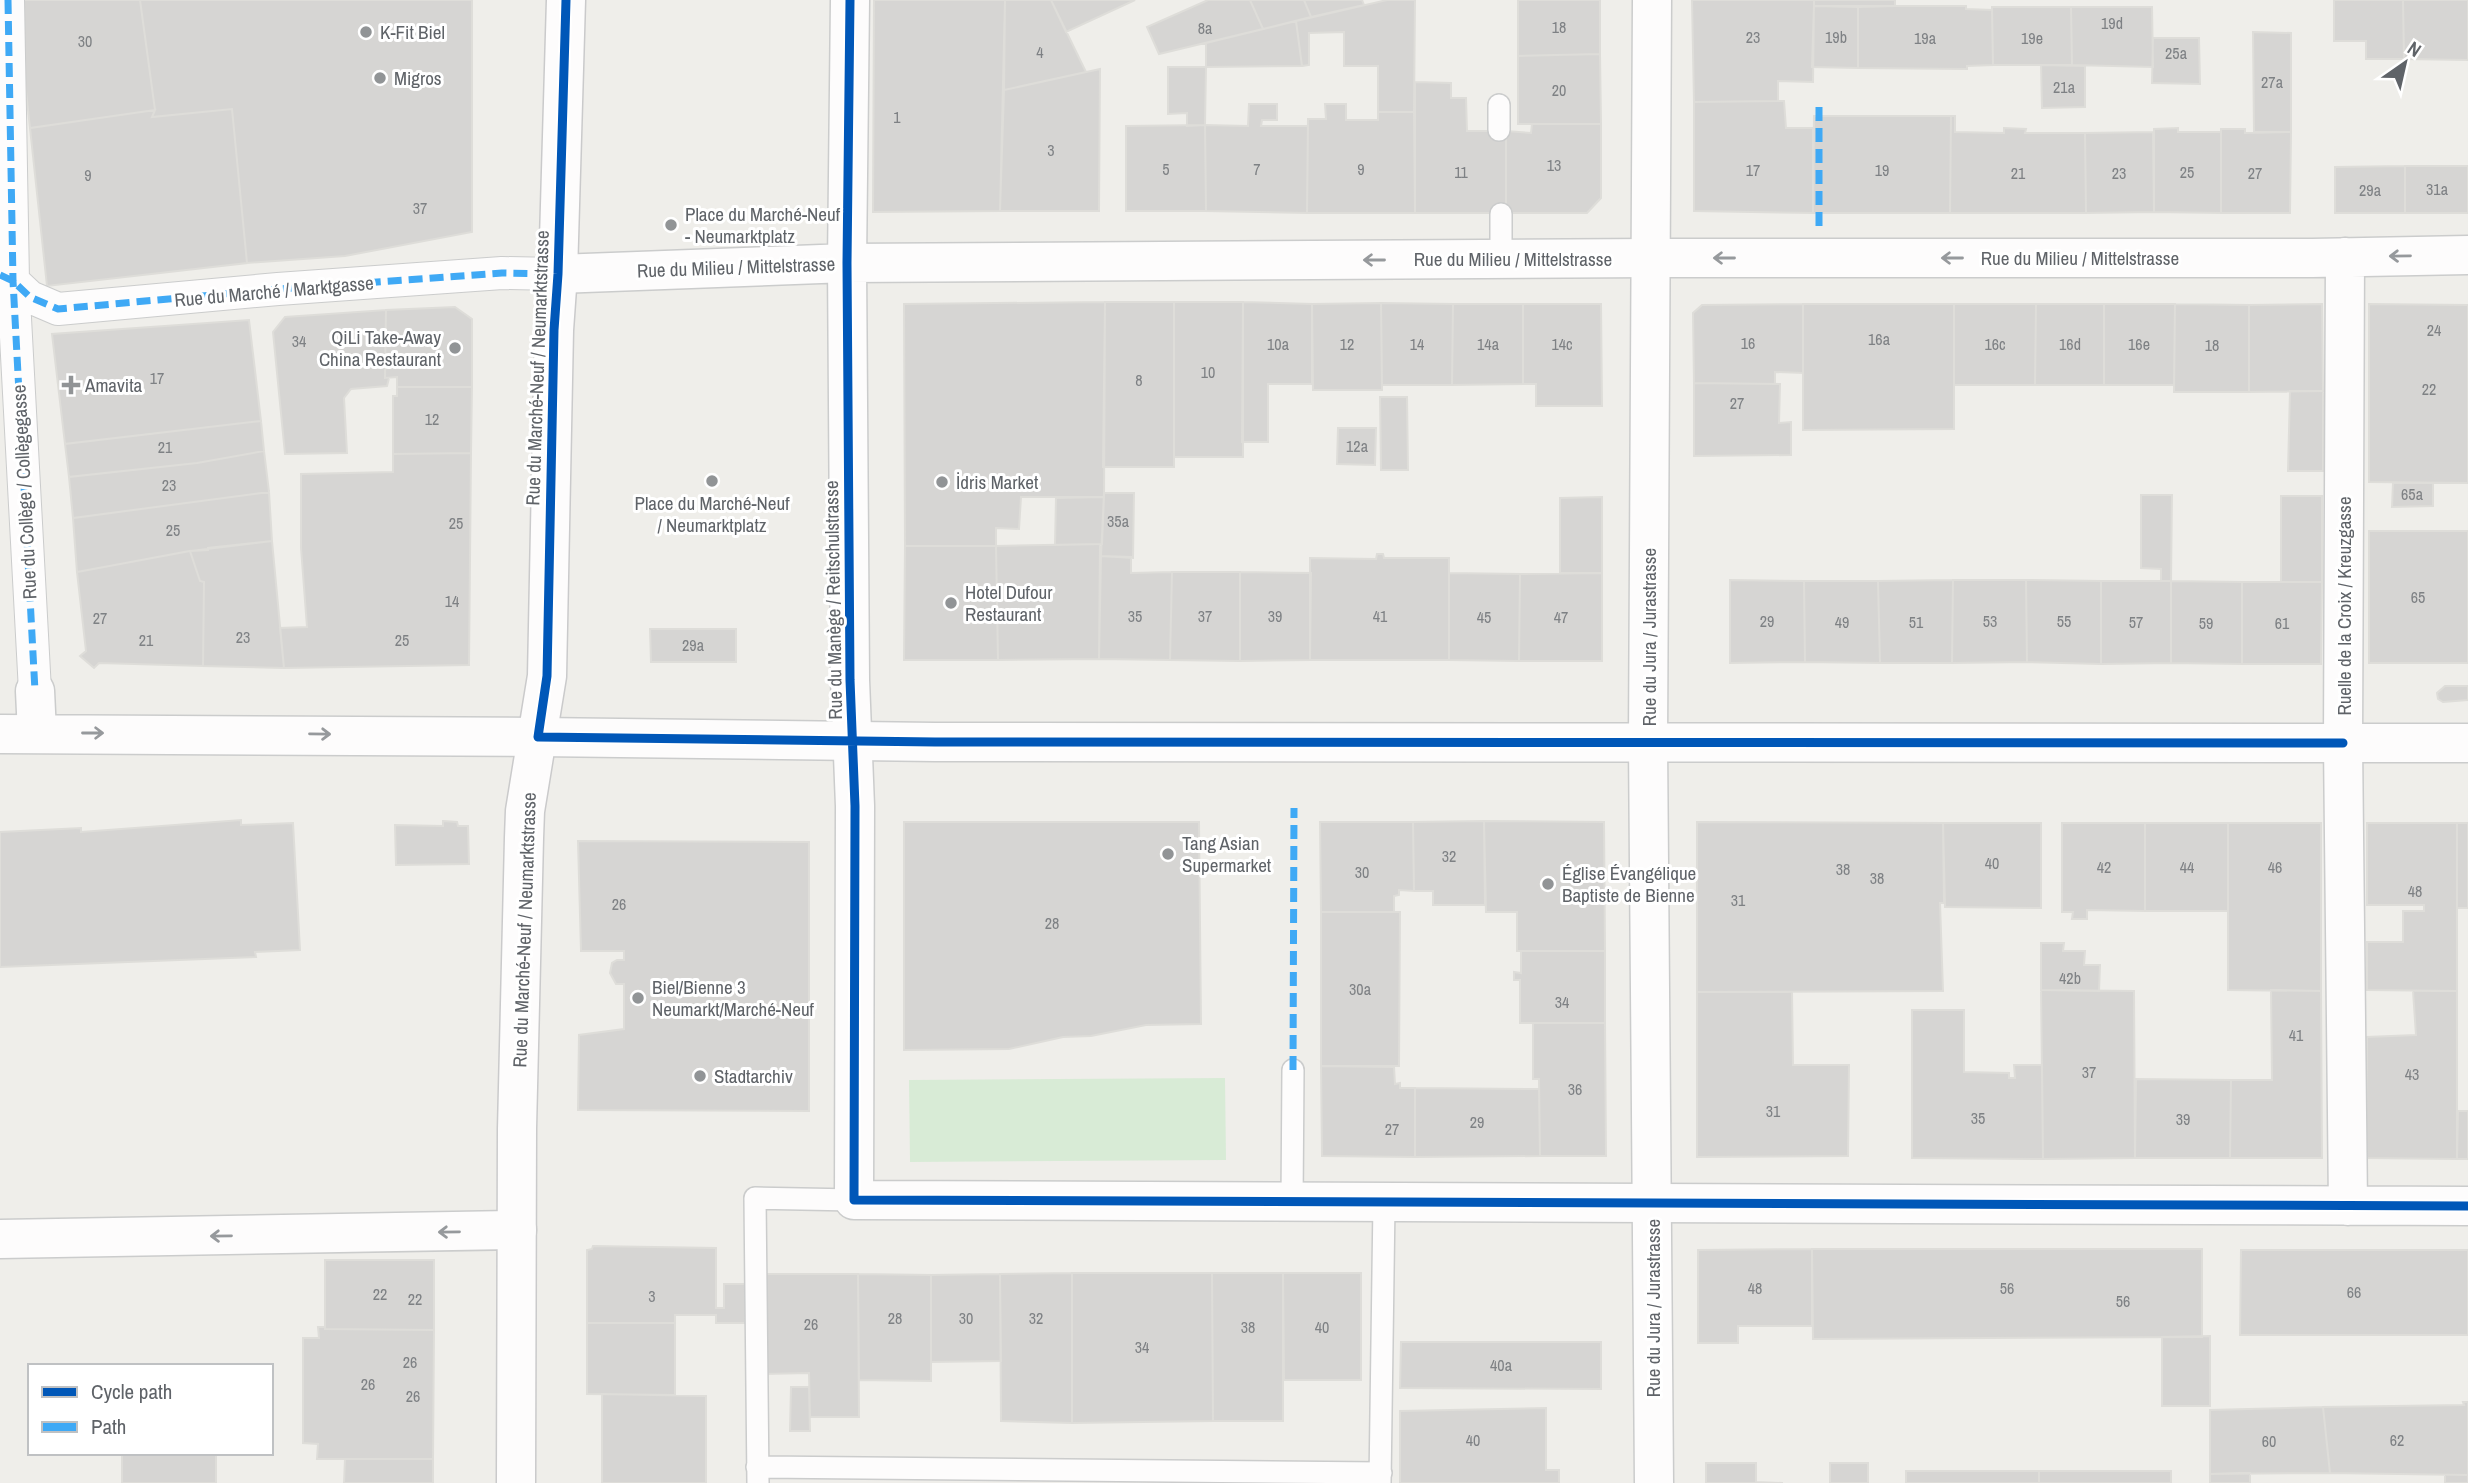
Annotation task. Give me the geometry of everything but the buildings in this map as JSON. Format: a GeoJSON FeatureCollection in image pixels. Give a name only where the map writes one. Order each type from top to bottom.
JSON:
{"type":"FeatureCollection","features":[{"type":"Feature","properties":{"kind":"street","name":"Rue du Collège / Collègegasse"},"geometry":{"type":"LineString","coordinates":[[8,0],[6,278],[36,691],[18,733]]}},
{"type":"Feature","properties":{"kind":"street","name":"Rue du Marché-Neuf / Neumarktstrasse"},"geometry":{"type":"LineString","coordinates":[[516,1483],[517,1230],[524,838],[525,811],[547,676],[554,330],[566,0]]}},
{"type":"Feature","properties":{"kind":"street","name":"Rue du Manège / Reitschulstrasse"},"geometry":{"type":"LineString","coordinates":[[850,0],[847,263],[850,680],[855,806],[854,1200]]}},
{"type":"Feature","properties":{"kind":"street","name":"Rue du Jura / Jurastrasse"},"geometry":{"type":"LineString","coordinates":[[1651,0],[1648,742],[1654,1483]]}},
{"type":"Feature","properties":{"kind":"street","name":"Rue du Milieu / Mittelstrasse"},"geometry":{"type":"LineString","coordinates":[[558,274],[847,263],[2468,255]]}},
{"type":"Feature","properties":{"kind":"street","name":"Ruelle de la Croix / Kreuzgasse"},"geometry":{"type":"LineString","coordinates":[[2345,257],[2343,743],[2348,1206]]}},
{"type":"Feature","properties":{"kind":"street","name":"Rue du Marché / Marktgasse"},"geometry":{"type":"LineString","coordinates":[[6,278],[30,297],[58,309],[278,289],[502,273],[558,274]]}},
{"type":"Feature","properties":{"kind":"street"},"geometry":{"type":"LineString","coordinates":[[18,733],[852,741],[2468,743]]}},
{"type":"Feature","properties":{"kind":"street"},"geometry":{"type":"LineString","coordinates":[[854,1200],[2468,1206]]}},
{"type":"Feature","properties":{"kind":"street"},"geometry":{"type":"LineString","coordinates":[[0,1239],[517,1230]]}},
{"type":"Feature","properties":{"kind":"lane"},"geometry":{"type":"LineString","coordinates":[[1499,105],[1499,130]]}},
{"type":"Feature","properties":{"kind":"lane"},"geometry":{"type":"LineString","coordinates":[[1501,214],[1501,259]]}},
{"type":"Feature","properties":{"kind":"lane"},"geometry":{"type":"LineString","coordinates":[[1292,1202],[1293,1070]]}},
{"type":"Feature","properties":{"kind":"lane"},"geometry":{"type":"LineString","coordinates":[[854,1200],[755,1198],[757,1475],[1381,1478],[1384,1203]]}},
{"type":"Feature","properties":{"kind":"green space"},"geometry":{"type":"Polygon","coordinates":[[[1225,1078],[1226,1160],[910,1162],[909,1080],[1225,1078]]]}},
{"type":"Feature","properties":{"kind":"marked path"},"geometry":{"type":"LineString","coordinates":[[8,0],[13,281],[35,691]]}},
{"type":"Feature","properties":{"kind":"marked path"},"geometry":{"type":"LineString","coordinates":[[1819,100],[1819,226]]}},
{"type":"Feature","properties":{"kind":"marked path"},"geometry":{"type":"LineString","coordinates":[[0,275],[13,281],[30,297],[58,309],[278,289],[502,273],[558,274]]}},
{"type":"Feature","properties":{"kind":"marked path"},"geometry":{"type":"LineString","coordinates":[[1293,1070],[1294,808]]}},
{"type":"Feature","properties":{"kind":"cycle path"},"geometry":{"type":"LineString","coordinates":[[566,0],[554,330],[547,676],[538,737],[935,742],[2343,743]]}},
{"type":"Feature","properties":{"kind":"cycle path"},"geometry":{"type":"LineString","coordinates":[[850,0],[847,263],[850,680],[855,806],[854,1200],[2468,1206]]}},
{"type":"Feature","properties":{"kind":"place","name":"K-Fit Biel"},"geometry":{"type":"Point","coordinates":[366,32]}},
{"type":"Feature","properties":{"kind":"place","name":"Migros"},"geometry":{"type":"Point","coordinates":[380,78]}},
{"type":"Feature","properties":{"kind":"place","name":"Place du Marché-Neuf - Neumarktplatz"},"geometry":{"type":"Point","coordinates":[671,225]}},
{"type":"Feature","properties":{"kind":"place","name":"QiLi Take-Away China Restaurant"},"geometry":{"type":"Point","coordinates":[455,348]}},
{"type":"Feature","properties":{"kind":"place","name":"Amavita"},"geometry":{"type":"Point","coordinates":[71,385]}},
{"type":"Feature","properties":{"kind":"place","name":"Place du Marché-Neuf / Neumarktplatz"},"geometry":{"type":"Point","coordinates":[712,481]}},
{"type":"Feature","properties":{"kind":"place","name":"İdris Market"},"geometry":{"type":"Point","coordinates":[942,482]}},
{"type":"Feature","properties":{"kind":"place","name":"Hotel Dufour Restaurant"},"geometry":{"type":"Point","coordinates":[951,603]}},
{"type":"Feature","properties":{"kind":"place","name":"Tang Asian Supermarket"},"geometry":{"type":"Point","coordinates":[1168,854]}},
{"type":"Feature","properties":{"kind":"place","name":"Église Évangélique Baptiste de Bienne"},"geometry":{"type":"Point","coordinates":[1548,884]}},
{"type":"Feature","properties":{"kind":"place","name":"Biel/Bienne 3 Neumarkt/Marché-Neuf"},"geometry":{"type":"Point","coordinates":[638,998]}},
{"type":"Feature","properties":{"kind":"place","name":"Stadtarchiv"},"geometry":{"type":"Point","coordinates":[700,1076]}}]}
